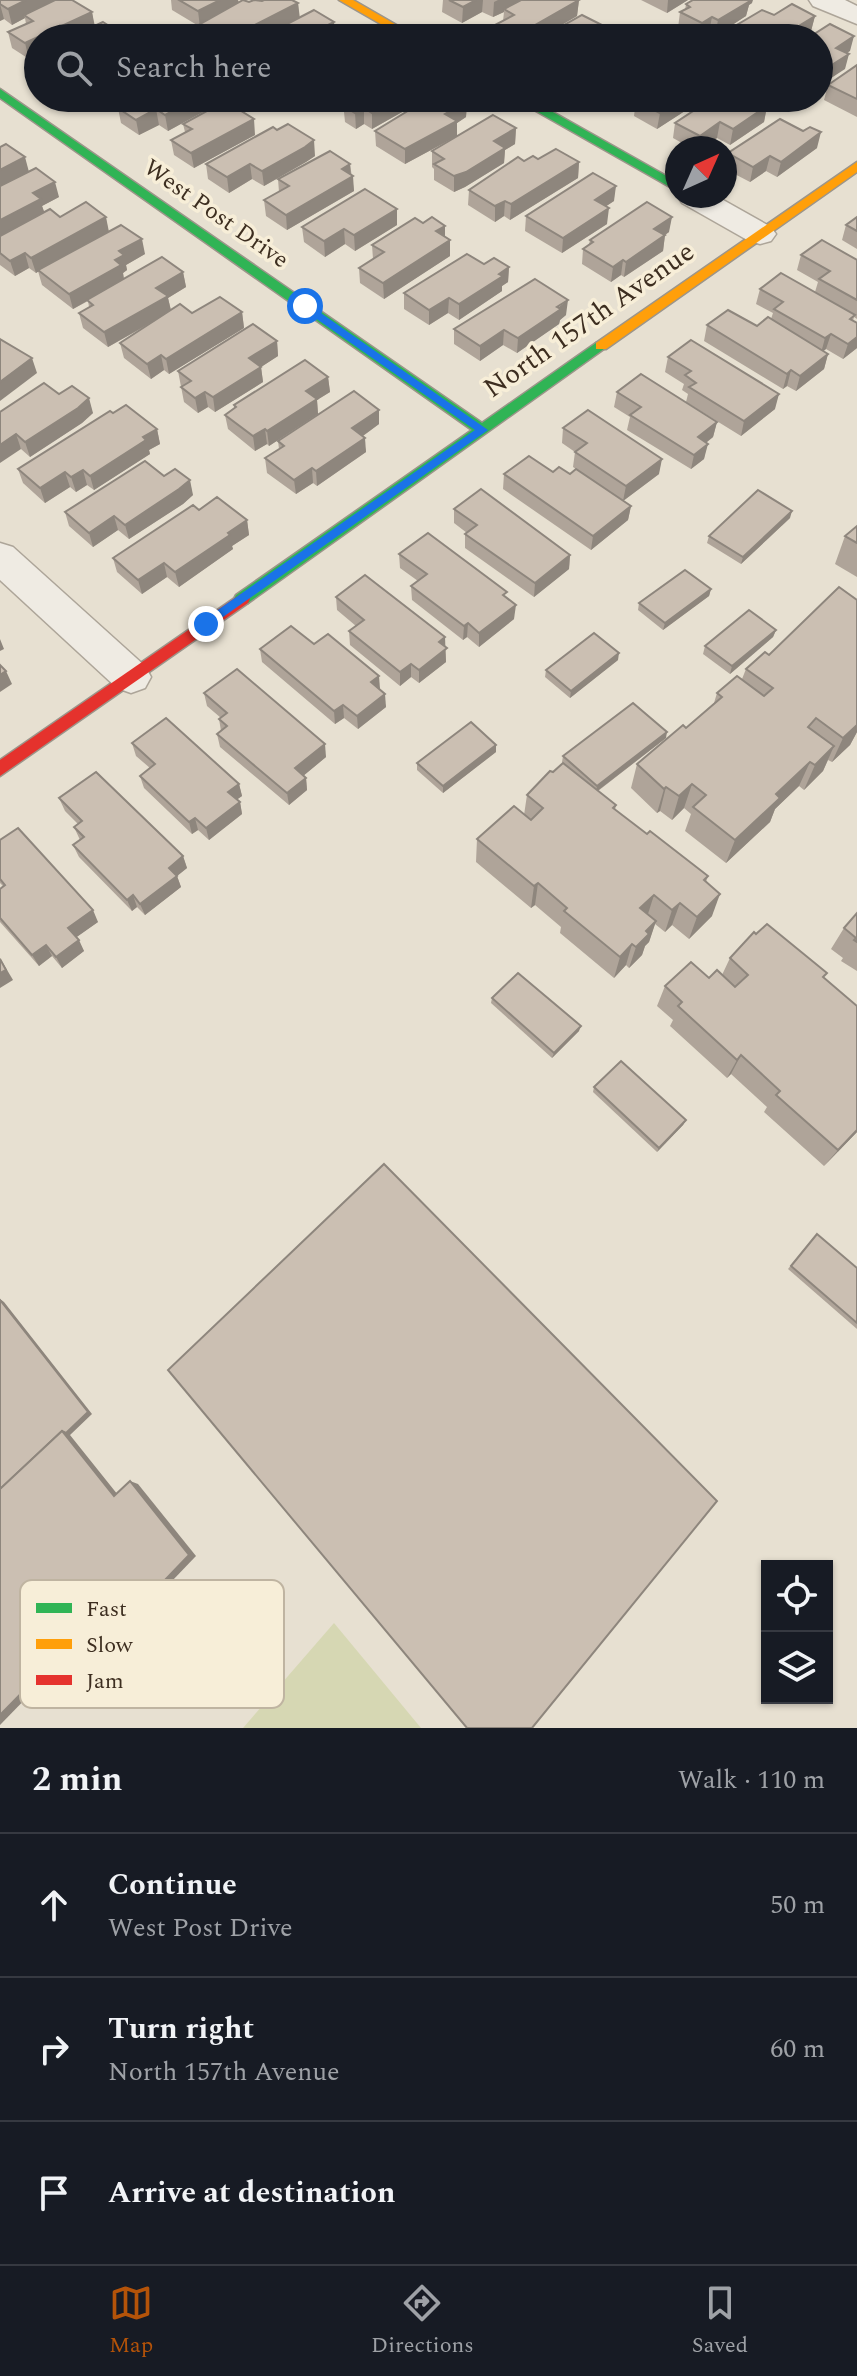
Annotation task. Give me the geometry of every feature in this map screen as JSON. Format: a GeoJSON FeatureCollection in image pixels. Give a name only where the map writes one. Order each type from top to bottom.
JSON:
{"type":"FeatureCollection","features":[{"type":"Feature","properties":{"kind":"street"},"geometry":{"type":"LineString","coordinates":[[345,0],[388,24]]}},
{"type":"Feature","properties":{"kind":"street"},"geometry":{"type":"LineString","coordinates":[[823,0],[857,16]]}},
{"type":"Feature","properties":{"kind":"street","name":"West Post Drive"},"geometry":{"type":"LineString","coordinates":[[0,93],[24,110]]}},
{"type":"Feature","properties":{"kind":"street","name":"West Post Drive"},"geometry":{"type":"LineString","coordinates":[[27,112],[482,430]]}},
{"type":"Feature","properties":{"kind":"street"},"geometry":{"type":"LineString","coordinates":[[544,112],[665,180]]}},
{"type":"Feature","properties":{"kind":"street","name":"North 157th Avenue"},"geometry":{"type":"LineString","coordinates":[[0,769],[857,166]]}},
{"type":"Feature","properties":{"kind":"street"},"geometry":{"type":"LineString","coordinates":[[714,208],[760,234]]}},
{"type":"Feature","properties":{"kind":"street"},"geometry":{"type":"LineString","coordinates":[[0,557],[131,677]]}},
{"type":"Feature","properties":{"kind":"green space"},"geometry":{"type":"Polygon","coordinates":[[[334,1623],[421,1728],[243,1728],[260,1708],[284,1708],[284,1681],[334,1623]]]}},
{"type":"Feature","properties":{"kind":"building"},"geometry":{"type":"Polygon","coordinates":[[[0,0],[26,0],[8,9],[0,4],[0,0]]]}},
{"type":"Feature","properties":{"kind":"building"},"geometry":{"type":"Polygon","coordinates":[[[55,0],[72,0],[92,12],[66,24],[26,24],[33,21],[24,15],[55,0]]]}},
{"type":"Feature","properties":{"kind":"building"},"geometry":{"type":"Polygon","coordinates":[[[179,0],[220,0],[198,11],[179,0]]]}},
{"type":"Feature","properties":{"kind":"building"},"geometry":{"type":"Polygon","coordinates":[[[243,0],[292,0],[298,3],[257,24],[200,24],[243,0]]]}},
{"type":"Feature","properties":{"kind":"building"},"geometry":{"type":"Polygon","coordinates":[[[449,0],[476,0],[463,7],[449,0]]]}},
{"type":"Feature","properties":{"kind":"building"},"geometry":{"type":"Polygon","coordinates":[[[521,0],[579,0],[537,24],[497,24],[514,15],[504,9],[521,0]]]}},
{"type":"Feature","properties":{"kind":"building"},"geometry":{"type":"Polygon","coordinates":[[[693,0],[750,1],[718,20],[712,17],[702,23],[680,12],[690,7],[686,4],[693,0]]]}},
{"type":"Feature","properties":{"kind":"building"},"geometry":{"type":"Polygon","coordinates":[[[792,4],[815,16],[802,24],[738,24],[762,10],[774,15],[792,4]]]}},
{"type":"Feature","properties":{"kind":"building"},"geometry":{"type":"Polygon","coordinates":[[[314,10],[334,22],[330,24],[287,24],[314,10]]]}},
{"type":"Feature","properties":{"kind":"building"},"geometry":{"type":"Polygon","coordinates":[[[582,15],[600,24],[566,24],[582,15]]]}},
{"type":"Feature","properties":{"kind":"building"},"geometry":{"type":"Polygon","coordinates":[[[24,25],[24,42],[8,32],[24,25]]]}},
{"type":"Feature","properties":{"kind":"building"},"geometry":{"type":"Polygon","coordinates":[[[833,26],[854,36],[836,48],[849,54],[833,64],[833,26]]]}},
{"type":"Feature","properties":{"kind":"building"},"geometry":{"type":"Polygon","coordinates":[[[857,65],[857,99],[833,87],[833,82],[857,65]]]}},
{"type":"Feature","properties":{"kind":"building"},"geometry":{"type":"Polygon","coordinates":[[[124,112],[151,112],[136,120],[124,112]]]}},
{"type":"Feature","properties":{"kind":"building"},"geometry":{"type":"Polygon","coordinates":[[[205,112],[243,112],[254,119],[191,153],[171,140],[192,129],[183,124],[205,112]]]}},
{"type":"Feature","properties":{"kind":"building"},"geometry":{"type":"Polygon","coordinates":[[[406,112],[449,112],[445,114],[457,121],[405,149],[375,131],[406,112]]]}},
{"type":"Feature","properties":{"kind":"building"},"geometry":{"type":"Polygon","coordinates":[[[692,112],[758,112],[733,129],[720,122],[700,136],[675,123],[692,112]]]}},
{"type":"Feature","properties":{"kind":"building"},"geometry":{"type":"Polygon","coordinates":[[[493,115],[516,128],[494,141],[505,148],[454,176],[434,164],[444,159],[432,151],[493,115]]]}},
{"type":"Feature","properties":{"kind":"building"},"geometry":{"type":"Polygon","coordinates":[[[780,119],[803,131],[810,127],[821,132],[781,162],[770,156],[753,167],[737,158],[737,147],[780,119]]]}},
{"type":"Feature","properties":{"kind":"building"},"geometry":{"type":"Polygon","coordinates":[[[288,124],[314,140],[262,171],[250,164],[227,177],[206,164],[273,127],[277,130],[288,124]]]}},
{"type":"Feature","properties":{"kind":"building"},"geometry":{"type":"Polygon","coordinates":[[[6,144],[25,157],[0,170],[0,147],[6,144]]]}},
{"type":"Feature","properties":{"kind":"building"},"geometry":{"type":"Polygon","coordinates":[[[556,149],[579,162],[511,204],[505,201],[495,206],[469,190],[518,157],[524,161],[533,156],[538,159],[556,149]]]}},
{"type":"Feature","properties":{"kind":"building"},"geometry":{"type":"Polygon","coordinates":[[[330,151],[350,164],[342,169],[353,176],[286,215],[264,200],[289,186],[278,179],[330,151]]]}},
{"type":"Feature","properties":{"kind":"building"},"geometry":{"type":"Polygon","coordinates":[[[36,168],[55,182],[33,193],[41,199],[0,220],[0,186],[36,168]]]}},
{"type":"Feature","properties":{"kind":"building"},"geometry":{"type":"Polygon","coordinates":[[[593,173],[616,186],[595,200],[609,208],[563,238],[526,216],[593,173]]]}},
{"type":"Feature","properties":{"kind":"building"},"geometry":{"type":"Polygon","coordinates":[[[365,189],[397,209],[354,235],[344,229],[324,241],[302,227],[365,189]]]}},
{"type":"Feature","properties":{"kind":"building"},"geometry":{"type":"Polygon","coordinates":[[[86,202],[106,217],[31,258],[25,253],[10,261],[0,253],[0,236],[50,209],[60,217],[86,202]]]}},
{"type":"Feature","properties":{"kind":"building"},"geometry":{"type":"Polygon","coordinates":[[[647,202],[672,217],[654,229],[665,235],[626,262],[623,260],[613,267],[583,249],[593,242],[590,240],[647,202]]]}},
{"type":"Feature","properties":{"kind":"building"},"geometry":{"type":"Polygon","coordinates":[[[432,217],[445,226],[436,231],[450,240],[383,283],[359,268],[384,252],[372,245],[415,218],[423,223],[432,217]]]}},
{"type":"Feature","properties":{"kind":"building"},"geometry":{"type":"Polygon","coordinates":[[[857,217],[857,231],[846,225],[857,217]]]}},
{"type":"Feature","properties":{"kind":"building"},"geometry":{"type":"Polygon","coordinates":[[[121,225],[142,239],[119,251],[124,255],[115,260],[121,265],[69,294],[38,270],[121,225]]]}},
{"type":"Feature","properties":{"kind":"building"},"geometry":{"type":"Polygon","coordinates":[[[822,240],[857,260],[857,300],[819,279],[830,271],[801,255],[822,240]]]}},
{"type":"Feature","properties":{"kind":"building"},"geometry":{"type":"Polygon","coordinates":[[[467,254],[484,264],[494,258],[509,267],[499,274],[503,276],[459,304],[449,298],[429,310],[404,293],[467,254]]]}},
{"type":"Feature","properties":{"kind":"building"},"geometry":{"type":"Polygon","coordinates":[[[162,257],[183,272],[156,288],[168,296],[104,332],[79,313],[93,305],[87,300],[162,257]]]}},
{"type":"Feature","properties":{"kind":"building"},"geometry":{"type":"Polygon","coordinates":[[[781,273],[855,315],[850,319],[857,323],[857,337],[848,344],[831,334],[825,338],[774,309],[783,302],[760,289],[781,273]]]}},
{"type":"Feature","properties":{"kind":"building"},"geometry":{"type":"Polygon","coordinates":[[[535,279],[568,300],[557,307],[561,309],[518,338],[504,330],[480,346],[454,329],[535,279]]]}},
{"type":"Feature","properties":{"kind":"building"},"geometry":{"type":"Polygon","coordinates":[[[220,297],[242,312],[166,359],[161,355],[147,364],[120,343],[180,304],[192,313],[220,297]]]}},
{"type":"Feature","properties":{"kind":"building"},"geometry":{"type":"Polygon","coordinates":[[[728,310],[757,326],[768,317],[828,354],[800,376],[791,370],[787,374],[707,325],[728,310]]]}},
{"type":"Feature","properties":{"kind":"building"},"geometry":{"type":"Polygon","coordinates":[[[253,324],[277,341],[249,358],[261,367],[213,397],[205,392],[195,398],[181,387],[191,381],[178,371],[253,324]]]}},
{"type":"Feature","properties":{"kind":"building"},"geometry":{"type":"Polygon","coordinates":[[[0,339],[32,358],[0,382],[0,339]]]}},
{"type":"Feature","properties":{"kind":"building"},"geometry":{"type":"Polygon","coordinates":[[[691,340],[779,394],[744,421],[689,387],[696,383],[685,375],[691,371],[668,357],[691,340]]]}},
{"type":"Feature","properties":{"kind":"building"},"geometry":{"type":"Polygon","coordinates":[[[305,360],[328,377],[306,391],[317,399],[267,431],[265,429],[253,436],[225,415],[236,407],[234,405],[305,360]]]}},
{"type":"Feature","properties":{"kind":"building"},"geometry":{"type":"Polygon","coordinates":[[[641,374],[717,422],[698,437],[708,444],[694,455],[630,415],[641,407],[617,392],[641,374]]]}},
{"type":"Feature","properties":{"kind":"building"},"geometry":{"type":"Polygon","coordinates":[[[44,383],[59,394],[72,386],[89,398],[25,442],[16,434],[0,445],[0,412],[44,383]]]}},
{"type":"Feature","properties":{"kind":"building"},"geometry":{"type":"Polygon","coordinates":[[[354,391],[379,410],[352,428],[365,438],[316,471],[312,468],[294,480],[265,458],[284,446],[278,441],[354,391]]]}},
{"type":"Feature","properties":{"kind":"building"},"geometry":{"type":"Polygon","coordinates":[[[126,405],[157,429],[143,437],[146,440],[90,476],[83,470],[71,477],[65,472],[40,488],[18,469],[110,411],[113,413],[126,405]]]}},
{"type":"Feature","properties":{"kind":"building"},"geometry":{"type":"Polygon","coordinates":[[[588,410],[662,459],[626,486],[575,452],[587,443],[563,428],[588,410]]]}},
{"type":"Feature","properties":{"kind":"building"},"geometry":{"type":"Polygon","coordinates":[[[529,456],[553,472],[559,467],[570,474],[576,469],[631,506],[593,536],[504,474],[529,456]]]}},
{"type":"Feature","properties":{"kind":"building"},"geometry":{"type":"Polygon","coordinates":[[[145,461],[164,476],[175,469],[190,480],[125,525],[114,516],[89,533],[65,512],[145,461]]]}},
{"type":"Feature","properties":{"kind":"building"},"geometry":{"type":"Polygon","coordinates":[[[481,489],[570,555],[535,583],[465,534],[477,525],[454,509],[481,489]]]}},
{"type":"Feature","properties":{"kind":"building"},"geometry":{"type":"Polygon","coordinates":[[[758,490],[792,511],[743,557],[709,536],[758,490]]]}},
{"type":"Feature","properties":{"kind":"building"},"geometry":{"type":"Polygon","coordinates":[[[217,497],[247,520],[175,572],[164,563],[138,580],[113,558],[193,505],[199,510],[217,497]]]}},
{"type":"Feature","properties":{"kind":"building"},"geometry":{"type":"Polygon","coordinates":[[[857,526],[857,543],[845,536],[857,526]]]}},
{"type":"Feature","properties":{"kind":"building"},"geometry":{"type":"Polygon","coordinates":[[[428,533],[507,592],[503,595],[516,605],[479,633],[468,623],[464,626],[411,586],[427,574],[399,554],[428,533]]]}},
{"type":"Feature","properties":{"kind":"building"},"geometry":{"type":"Polygon","coordinates":[[[685,570],[711,589],[665,623],[639,603],[685,570]]]}},
{"type":"Feature","properties":{"kind":"building"},"geometry":{"type":"Polygon","coordinates":[[[365,575],[445,637],[439,642],[447,648],[419,670],[411,664],[400,672],[349,631],[364,620],[336,597],[365,575]]]}},
{"type":"Feature","properties":{"kind":"building"},"geometry":{"type":"Polygon","coordinates":[[[839,587],[857,600],[857,725],[843,738],[816,718],[808,727],[834,746],[815,765],[810,762],[776,794],[780,798],[735,840],[693,807],[706,795],[692,784],[679,796],[666,787],[664,789],[637,764],[722,697],[717,693],[737,676],[764,696],[773,688],[746,669],[765,652],[769,655],[839,587]]]}},
{"type":"Feature","properties":{"kind":"building"},"geometry":{"type":"Polygon","coordinates":[[[749,610],[776,630],[732,666],[705,646],[749,610]]]}},
{"type":"Feature","properties":{"kind":"building"},"geometry":{"type":"Polygon","coordinates":[[[291,626],[314,644],[328,634],[379,676],[371,682],[385,694],[357,716],[343,705],[334,711],[260,649],[291,626]]]}},
{"type":"Feature","properties":{"kind":"building"},"geometry":{"type":"Polygon","coordinates":[[[594,633],[619,653],[571,691],[546,670],[594,633]]]}},
{"type":"Feature","properties":{"kind":"building"},"geometry":{"type":"Polygon","coordinates":[[[237,669],[325,744],[295,768],[306,778],[287,793],[217,734],[227,726],[219,719],[227,713],[204,693],[237,669]]]}},
{"type":"Feature","properties":{"kind":"building"},"geometry":{"type":"Polygon","coordinates":[[[633,703],[667,732],[597,786],[563,756],[633,703]]]}},
{"type":"Feature","properties":{"kind":"building"},"geometry":{"type":"Polygon","coordinates":[[[166,718],[239,784],[228,792],[240,802],[206,828],[195,818],[189,822],[140,776],[155,764],[132,743],[166,718]]]}},
{"type":"Feature","properties":{"kind":"building"},"geometry":{"type":"Polygon","coordinates":[[[471,722],[496,745],[443,786],[417,763],[471,722]]]}},
{"type":"Feature","properties":{"kind":"building"},"geometry":{"type":"Polygon","coordinates":[[[563,763],[616,805],[613,808],[647,834],[650,831],[708,876],[704,880],[720,894],[697,917],[680,903],[672,910],[654,895],[640,908],[656,921],[646,931],[649,934],[636,947],[632,944],[620,957],[564,911],[567,908],[538,883],[534,886],[477,839],[514,806],[531,820],[543,808],[527,795],[550,771],[553,772],[563,763]]]}},
{"type":"Feature","properties":{"kind":"building"},"geometry":{"type":"Polygon","coordinates":[[[96,772],[183,856],[169,868],[177,876],[140,904],[133,895],[127,900],[73,845],[84,837],[74,827],[82,821],[59,798],[96,772]]]}},
{"type":"Feature","properties":{"kind":"building"},"geometry":{"type":"Polygon","coordinates":[[[18,828],[93,910],[68,928],[79,940],[56,957],[46,945],[32,955],[0,918],[0,889],[5,885],[0,879],[0,840],[18,828]]]}},
{"type":"Feature","properties":{"kind":"building"},"geometry":{"type":"Polygon","coordinates":[[[857,913],[857,942],[844,928],[857,913]]]}},
{"type":"Feature","properties":{"kind":"building"},"geometry":{"type":"Polygon","coordinates":[[[767,924],[827,973],[823,977],[857,1006],[857,1130],[838,1150],[776,1095],[780,1091],[741,1055],[737,1060],[678,1006],[682,1002],[665,986],[691,962],[709,978],[717,970],[735,987],[748,975],[730,958],[754,932],[756,934],[767,924]]]}},
{"type":"Feature","properties":{"kind":"building"},"geometry":{"type":"Polygon","coordinates":[[[0,959],[6,970],[0,973],[0,959]]]}},
{"type":"Feature","properties":{"kind":"building"},"geometry":{"type":"Polygon","coordinates":[[[518,973],[581,1026],[554,1053],[492,998],[518,973]]]}},
{"type":"Feature","properties":{"kind":"building"},"geometry":{"type":"Polygon","coordinates":[[[621,1061],[686,1120],[659,1148],[594,1087],[621,1061]]]}},
{"type":"Feature","properties":{"kind":"building"},"geometry":{"type":"Polygon","coordinates":[[[384,1164],[717,1501],[532,1728],[467,1728],[168,1370],[384,1164]]]}},
{"type":"Feature","properties":{"kind":"building"},"geometry":{"type":"Polygon","coordinates":[[[817,1234],[857,1268],[857,1323],[791,1266],[817,1234]]]}},
{"type":"Feature","properties":{"kind":"building"},"geometry":{"type":"Polygon","coordinates":[[[0,1300],[88,1412],[66,1433],[62,1431],[0,1489],[0,1300]]]}},
{"type":"Feature","properties":{"kind":"building"},"geometry":{"type":"Polygon","coordinates":[[[62,1431],[114,1496],[130,1481],[189,1555],[165,1580],[20,1580],[20,1695],[0,1715],[0,1489],[62,1431]]]}},
{"type":"Feature","properties":{"kind":"traffic: fast"},"geometry":{"type":"LineString","coordinates":[[0,93],[24,110]]}},
{"type":"Feature","properties":{"kind":"traffic: fast"},"geometry":{"type":"LineString","coordinates":[[27,112],[482,430]]}},
{"type":"Feature","properties":{"kind":"traffic: fast"},"geometry":{"type":"LineString","coordinates":[[544,112],[665,180]]}},
{"type":"Feature","properties":{"kind":"traffic: fast"},"geometry":{"type":"LineString","coordinates":[[242,599],[601,346]]}},
{"type":"Feature","properties":{"kind":"traffic: slow"},"geometry":{"type":"LineString","coordinates":[[345,0],[388,24]]}},
{"type":"Feature","properties":{"kind":"traffic: slow"},"geometry":{"type":"LineString","coordinates":[[601,346],[857,166]]}},
{"type":"Feature","properties":{"kind":"traffic: jam"},"geometry":{"type":"LineString","coordinates":[[0,769],[242,599]]}},
{"type":"Feature","properties":{"kind":"route"},"geometry":{"type":"LineString","coordinates":[[206,624],[482,430],[305,306]]}}]}
